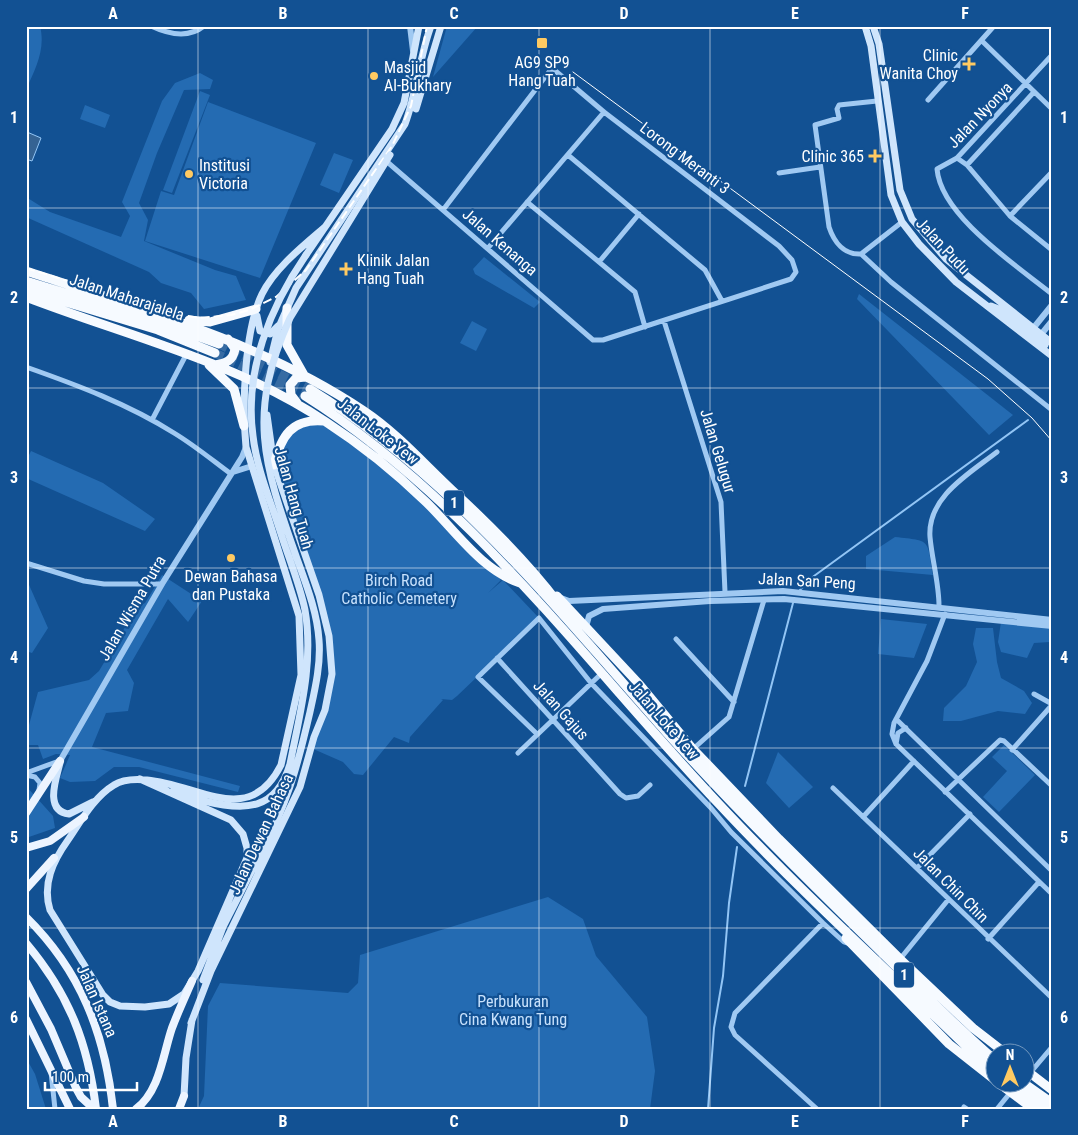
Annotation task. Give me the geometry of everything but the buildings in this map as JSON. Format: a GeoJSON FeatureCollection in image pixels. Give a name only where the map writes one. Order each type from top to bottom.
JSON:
{"type":"FeatureCollection","features":[{"type":"Feature","properties":{"kind":"highway"},"geometry":{"type":"LineString","coordinates":[[26,271],[174,318],[228,339],[305,377],[364,411],[400,439],[480,516],[547,588],[574,621],[582,637]]}},
{"type":"Feature","properties":{"kind":"highway","name":"Jalan Maharajalela"},"geometry":{"type":"LineString","coordinates":[[26,281],[156,321],[219,344]]}},
{"type":"Feature","properties":{"kind":"highway","name":"Jalan Maharajalela"},"geometry":{"type":"LineString","coordinates":[[26,290],[158,330],[215,353]]}},
{"type":"Feature","properties":{"kind":"highway"},"geometry":{"type":"LineString","coordinates":[[26,297],[187,353],[300,405],[325,420],[383,462],[478,555],[506,578],[522,584]]}},
{"type":"Feature","properties":{"kind":"highway"},"geometry":{"type":"LineString","coordinates":[[287,308],[287,345],[305,377]]}},
{"type":"Feature","properties":{"kind":"highway"},"geometry":{"type":"LineString","coordinates":[[174,318],[210,322],[256,309]]}},
{"type":"Feature","properties":{"kind":"highway"},"geometry":{"type":"LineString","coordinates":[[215,365],[228,362],[232,358],[235,349],[228,339]]}},
{"type":"Feature","properties":{"kind":"highway"},"geometry":{"type":"LineString","coordinates":[[205,361],[234,389],[244,426]]}},
{"type":"Feature","properties":{"kind":"highway"},"geometry":{"type":"LineString","coordinates":[[300,405],[291,395],[290,385],[296,378],[305,377]]}},
{"type":"Feature","properties":{"kind":"highway","name":"Jalan Loke Yew"},"geometry":{"type":"LineString","coordinates":[[986,1055],[972,1047],[835,920],[717,803],[522,584],[442,504],[395,461],[307,392],[342,409],[403,456],[499,548],[724,795],[834,905],[972,1047],[986,1061]]}},
{"type":"Feature","properties":{"kind":"highway"},"geometry":{"type":"LineString","coordinates":[[274,465],[278,446],[286,434],[306,421],[325,420]]}},
{"type":"Feature","properties":{"kind":"highway"},"geometry":{"type":"LineString","coordinates":[[547,588],[559,598],[640,685],[694,749],[873,932],[973,1028],[991,1042]]}},
{"type":"Feature","properties":{"kind":"highway"},"geometry":{"type":"LineString","coordinates":[[834,905],[873,932]]}},
{"type":"Feature","properties":{"kind":"highway"},"geometry":{"type":"LineString","coordinates":[[835,920],[840,931],[852,945],[949,1044],[986,1074]]}},
{"type":"Feature","properties":{"kind":"highway"},"geometry":{"type":"LineString","coordinates":[[1036,1078],[1052,1090]]}},
{"type":"Feature","properties":{"kind":"highway"},"geometry":{"type":"LineString","coordinates":[[1023,1092],[1046,1109]]}},
{"type":"Feature","properties":{"kind":"highway"},"geometry":{"type":"LineString","coordinates":[[1036,1092],[1052,1103]]}},
{"type":"Feature","properties":{"kind":"highway"},"geometry":{"type":"LineString","coordinates":[[1010,1093],[1033,1109]]}},
{"type":"Feature","properties":{"kind":"main road","name":"Jalan Hang Tuah"},"geometry":{"type":"LineString","coordinates":[[160,782],[204,801],[242,808],[262,802],[275,790],[287,774],[308,673],[305,609],[258,463],[253,436],[252,409],[256,368],[261,346],[287,283],[386,139],[400,113],[412,70],[419,26]]}},
{"type":"Feature","properties":{"kind":"main road"},"geometry":{"type":"LineString","coordinates":[[270,359],[281,322],[296,288],[406,124],[414,99],[431,26]]}},
{"type":"Feature","properties":{"kind":"main road","name":"Jalan Hang Tuah"},"geometry":{"type":"LineString","coordinates":[[272,831],[293,782],[300,757],[314,691],[319,642],[311,598],[282,514],[266,460],[263,422],[266,391],[277,347],[290,318],[411,123],[425,86],[441,26]]}},
{"type":"Feature","properties":{"kind":"main road","name":"Jalan Pudu"},"geometry":{"type":"LineString","coordinates":[[865,26],[872,46],[891,195],[902,222],[939,266],[980,301],[1052,356]]}},
{"type":"Feature","properties":{"kind":"main road","name":"Jalan Pudu"},"geometry":{"type":"LineString","coordinates":[[872,26],[880,44],[900,190],[912,219],[946,259],[1031,331],[1052,343]]}},
{"type":"Feature","properties":{"kind":"main road"},"geometry":{"type":"LineString","coordinates":[[876,26],[880,44]]}},
{"type":"Feature","properties":{"kind":"main road"},"geometry":{"type":"LineString","coordinates":[[357,180],[366,184]]}},
{"type":"Feature","properties":{"kind":"main road","name":"Jalan Hang Tuah"},"geometry":{"type":"LineString","coordinates":[[249,349],[256,309],[262,294],[273,278],[299,250],[325,227]]}},
{"type":"Feature","properties":{"kind":"main road"},"geometry":{"type":"LineString","coordinates":[[980,301],[1000,310],[1031,331]]}},
{"type":"Feature","properties":{"kind":"main road"},"geometry":{"type":"LineString","coordinates":[[256,309],[260,331],[264,334],[274,332],[281,322]]}},
{"type":"Feature","properties":{"kind":"main road"},"geometry":{"type":"LineString","coordinates":[[1039,337],[1052,350]]}},
{"type":"Feature","properties":{"kind":"main road","name":"Jalan Dewan Bahasa"},"geometry":{"type":"LineString","coordinates":[[54,858],[97,800],[120,781],[140,779],[160,782],[228,800],[250,798],[263,790],[275,776],[280,765],[301,675],[299,616],[246,447],[244,426],[249,349]]}},
{"type":"Feature","properties":{"kind":"main road","name":"Jalan Dewan Bahasa"},"geometry":{"type":"LineString","coordinates":[[191,1022],[220,951],[300,787],[314,737],[325,710],[332,674],[331,647],[319,595],[274,465],[267,419],[270,359]]}},
{"type":"Feature","properties":{"kind":"main road"},"geometry":{"type":"LineString","coordinates":[[288,734],[299,730],[307,732],[314,737]]}},
{"type":"Feature","properties":{"kind":"main road"},"geometry":{"type":"LineString","coordinates":[[26,813],[60,761]]}},
{"type":"Feature","properties":{"kind":"main road"},"geometry":{"type":"LineString","coordinates":[[60,761],[52,796],[58,808],[66,814],[74,814],[97,800]]}},
{"type":"Feature","properties":{"kind":"main road"},"geometry":{"type":"LineString","coordinates":[[140,779],[231,820],[238,826],[246,841],[247,858],[241,876],[198,971]]}},
{"type":"Feature","properties":{"kind":"main road"},"geometry":{"type":"LineString","coordinates":[[26,848],[50,841],[84,817]]}},
{"type":"Feature","properties":{"kind":"main road","name":"Jalan Dewan Bahasa"},"geometry":{"type":"LineString","coordinates":[[184,1096],[186,1058],[191,1022],[198,995],[223,927],[272,831]]}},
{"type":"Feature","properties":{"kind":"main road"},"geometry":{"type":"LineString","coordinates":[[54,858],[47,884],[46,898],[50,910],[94,982],[110,1002],[130,1007],[159,1007],[169,1004],[184,994],[223,927]]}},
{"type":"Feature","properties":{"kind":"main road"},"geometry":{"type":"LineString","coordinates":[[27,888],[54,858]]}},
{"type":"Feature","properties":{"kind":"main road","name":"Jalan Istana"},"geometry":{"type":"LineString","coordinates":[[26,918],[65,964],[89,1007],[105,1050],[113,1109]]}},
{"type":"Feature","properties":{"kind":"main road","name":"Jalan Istana"},"geometry":{"type":"LineString","coordinates":[[26,943],[58,986],[80,1030],[87,1052],[95,1109]]}},
{"type":"Feature","properties":{"kind":"main road"},"geometry":{"type":"LineString","coordinates":[[138,1107],[154,1087],[173,1026],[192,981]]}},
{"type":"Feature","properties":{"kind":"main road"},"geometry":{"type":"LineString","coordinates":[[26,982],[51,1028],[81,1097],[95,1109]]}},
{"type":"Feature","properties":{"kind":"main road"},"geometry":{"type":"LineString","coordinates":[[26,1019],[70,1109]]}},
{"type":"Feature","properties":{"kind":"main road"},"geometry":{"type":"LineString","coordinates":[[179,1109],[184,1096]]}},
{"type":"Feature","properties":{"kind":"street"},"geometry":{"type":"LineString","coordinates":[[151,26],[177,34],[192,33],[204,26]]}},
{"type":"Feature","properties":{"kind":"street"},"geometry":{"type":"LineString","coordinates":[[410,26],[413,55]]}},
{"type":"Feature","properties":{"kind":"street"},"geometry":{"type":"LineString","coordinates":[[928,100],[994,26]]}},
{"type":"Feature","properties":{"kind":"street"},"geometry":{"type":"LineString","coordinates":[[982,41],[1052,109]]}},
{"type":"Feature","properties":{"kind":"street","name":"Jalan Nyonya"},"geometry":{"type":"LineString","coordinates":[[1052,55],[957,158],[937,169],[940,188],[972,229],[1052,294]]}},
{"type":"Feature","properties":{"kind":"street","name":"Lorong Meranti 3"},"geometry":{"type":"LineString","coordinates":[[443,210],[552,68],[604,112],[779,246],[792,260],[796,272],[791,279],[722,301]]}},
{"type":"Feature","properties":{"kind":"street"},"geometry":{"type":"LineString","coordinates":[[967,165],[1034,92]]}},
{"type":"Feature","properties":{"kind":"street"},"geometry":{"type":"LineString","coordinates":[[878,101],[840,105],[837,109],[839,118],[815,125],[829,227],[833,239],[848,253],[861,254],[891,282],[1052,410]]}},
{"type":"Feature","properties":{"kind":"street"},"geometry":{"type":"LineString","coordinates":[[488,248],[604,112]]}},
{"type":"Feature","properties":{"kind":"street"},"geometry":{"type":"LineString","coordinates":[[527,202],[635,292],[645,327],[722,301],[705,270],[568,154]]}},
{"type":"Feature","properties":{"kind":"street","name":"Jalan Kenanga"},"geometry":{"type":"LineString","coordinates":[[383,158],[593,340],[603,340],[645,327]]}},
{"type":"Feature","properties":{"kind":"street"},"geometry":{"type":"LineString","coordinates":[[957,158],[967,165],[1010,216],[1052,250]]}},
{"type":"Feature","properties":{"kind":"street"},"geometry":{"type":"LineString","coordinates":[[779,173],[820,167]]}},
{"type":"Feature","properties":{"kind":"street"},"geometry":{"type":"LineString","coordinates":[[1010,216],[1052,172]]}},
{"type":"Feature","properties":{"kind":"street"},"geometry":{"type":"LineString","coordinates":[[599,262],[639,214]]}},
{"type":"Feature","properties":{"kind":"street"},"geometry":{"type":"LineString","coordinates":[[861,254],[902,222]]}},
{"type":"Feature","properties":{"kind":"street"},"geometry":{"type":"LineString","coordinates":[[1031,331],[1052,305]]}},
{"type":"Feature","properties":{"kind":"street"},"geometry":{"type":"LineString","coordinates":[[1039,337],[1052,320]]}},
{"type":"Feature","properties":{"kind":"street","name":"Jalan Gelugur"},"geometry":{"type":"LineString","coordinates":[[664,321],[719,495],[724,535],[726,592]]}},
{"type":"Feature","properties":{"kind":"street"},"geometry":{"type":"LineString","coordinates":[[152,420],[187,353]]}},
{"type":"Feature","properties":{"kind":"street"},"geometry":{"type":"LineString","coordinates":[[27,367],[98,394],[152,420],[182,438],[231,474],[252,466]]}},
{"type":"Feature","properties":{"kind":"street","name":"Jalan Wisma Putra"},"geometry":{"type":"LineString","coordinates":[[60,761],[162,584],[246,447]]}},
{"type":"Feature","properties":{"kind":"street"},"geometry":{"type":"LineString","coordinates":[[939,606],[939,590],[930,535],[934,514],[945,494],[997,452]]}},
{"type":"Feature","properties":{"kind":"street"},"geometry":{"type":"LineString","coordinates":[[26,563],[84,581],[104,584],[162,584]]}},
{"type":"Feature","properties":{"kind":"street","name":"Jalan San Peng"},"geometry":{"type":"LineString","coordinates":[[559,598],[569,601],[726,592],[791,591],[1052,620]]}},
{"type":"Feature","properties":{"kind":"street"},"geometry":{"type":"LineString","coordinates":[[710,601],[726,592],[738,600]]}},
{"type":"Feature","properties":{"kind":"street"},"geometry":{"type":"LineString","coordinates":[[601,599],[593,605],[603,609]]}},
{"type":"Feature","properties":{"kind":"street","name":"Jalan San Peng"},"geometry":{"type":"LineString","coordinates":[[603,609],[710,601],[790,599],[1052,626]]}},
{"type":"Feature","properties":{"kind":"street"},"geometry":{"type":"LineString","coordinates":[[694,749],[730,717],[764,600]]}},
{"type":"Feature","properties":{"kind":"street"},"geometry":{"type":"LineString","coordinates":[[586,627],[589,616],[603,609]]}},
{"type":"Feature","properties":{"kind":"street"},"geometry":{"type":"LineString","coordinates":[[945,614],[927,661],[896,719],[892,734],[896,744],[1052,894]]}},
{"type":"Feature","properties":{"kind":"street"},"geometry":{"type":"LineString","coordinates":[[537,734],[478,677],[539,618],[591,682],[712,808],[731,832],[823,924],[844,942],[852,945]]}},
{"type":"Feature","properties":{"kind":"street"},"geometry":{"type":"LineString","coordinates":[[678,641],[734,702]]}},
{"type":"Feature","properties":{"kind":"street","name":"Jalan Gajus"},"geometry":{"type":"LineString","coordinates":[[498,658],[626,798],[638,796],[650,785]]}},
{"type":"Feature","properties":{"kind":"street"},"geometry":{"type":"LineString","coordinates":[[518,753],[602,672]]}},
{"type":"Feature","properties":{"kind":"street"},"geometry":{"type":"LineString","coordinates":[[1012,750],[1052,704],[1034,694]]}},
{"type":"Feature","properties":{"kind":"street"},"geometry":{"type":"LineString","coordinates":[[896,719],[1052,871]]}},
{"type":"Feature","properties":{"kind":"street"},"geometry":{"type":"LineString","coordinates":[[896,744],[898,734],[906,728]]}},
{"type":"Feature","properties":{"kind":"street"},"geometry":{"type":"LineString","coordinates":[[945,792],[995,742],[1004,741],[1052,786]]}},
{"type":"Feature","properties":{"kind":"street"},"geometry":{"type":"LineString","coordinates":[[26,774],[60,761]]}},
{"type":"Feature","properties":{"kind":"street"},"geometry":{"type":"LineString","coordinates":[[863,816],[914,761]]}},
{"type":"Feature","properties":{"kind":"street"},"geometry":{"type":"LineString","coordinates":[[26,774],[35,777],[40,783],[38,793]]}},
{"type":"Feature","properties":{"kind":"street","name":"Jalan Chin Chin"},"geometry":{"type":"LineString","coordinates":[[833,788],[988,939],[1052,998]]}},
{"type":"Feature","properties":{"kind":"street"},"geometry":{"type":"LineString","coordinates":[[917,868],[970,814]]}},
{"type":"Feature","properties":{"kind":"street"},"geometry":{"type":"LineString","coordinates":[[988,939],[1039,882]]}},
{"type":"Feature","properties":{"kind":"street"},"geometry":{"type":"LineString","coordinates":[[900,959],[948,900]]}},
{"type":"Feature","properties":{"kind":"street"},"geometry":{"type":"LineString","coordinates":[[817,1109],[735,1036],[732,1027],[735,1013],[823,924]]}},
{"type":"Feature","properties":{"kind":"street"},"geometry":{"type":"LineString","coordinates":[[1036,1063],[1052,1046]]}},
{"type":"Feature","properties":{"kind":"street"},"geometry":{"type":"LineString","coordinates":[[51,1070],[55,1109]]}},
{"type":"Feature","properties":{"kind":"street"},"geometry":{"type":"LineString","coordinates":[[997,1109],[1010,1093]]}},
{"type":"Feature","properties":{"kind":"green space"},"geometry":{"type":"Polygon","coordinates":[[[26,26],[40,26],[42,43],[39,59],[26,90],[26,26]]]}},
{"type":"Feature","properties":{"kind":"green space"},"geometry":{"type":"Polygon","coordinates":[[[447,26],[477,27],[433,77],[447,26]]]}},
{"type":"Feature","properties":{"kind":"green space"},"geometry":{"type":"Polygon","coordinates":[[[200,73],[213,80],[210,89],[184,90],[157,153],[139,203],[148,220],[144,241],[215,270],[236,276],[246,300],[204,309],[191,293],[161,283],[149,272],[26,217],[26,197],[50,212],[121,237],[130,216],[122,202],[162,101],[175,83],[200,73]]]}},
{"type":"Feature","properties":{"kind":"green space"},"geometry":{"type":"Polygon","coordinates":[[[200,91],[210,95],[172,193],[163,190],[200,91]]]}},
{"type":"Feature","properties":{"kind":"green space"},"geometry":{"type":"Polygon","coordinates":[[[208,102],[316,143],[260,278],[145,241],[161,191],[174,195],[208,102]]]}},
{"type":"Feature","properties":{"kind":"green space"},"geometry":{"type":"Polygon","coordinates":[[[85,105],[110,115],[105,128],[80,119],[85,105]]]}},
{"type":"Feature","properties":{"kind":"green space"},"geometry":{"type":"Polygon","coordinates":[[[334,153],[353,160],[339,193],[320,185],[334,153]]]}},
{"type":"Feature","properties":{"kind":"green space"},"geometry":{"type":"Polygon","coordinates":[[[484,257],[540,302],[534,308],[475,274],[473,269],[484,257]]]}},
{"type":"Feature","properties":{"kind":"green space"},"geometry":{"type":"Polygon","coordinates":[[[859,294],[1013,415],[989,435],[857,299],[859,294]]]}},
{"type":"Feature","properties":{"kind":"green space"},"geometry":{"type":"Polygon","coordinates":[[[472,321],[487,329],[476,351],[460,343],[472,321]]]}},
{"type":"Feature","properties":{"kind":"green space","name":"Birch Road Catholic Cemetery"},"geometry":{"type":"Polygon","coordinates":[[[325,421],[416,496],[501,580],[488,593],[503,580],[539,618],[457,696],[452,700],[441,699],[443,700],[410,737],[409,743],[394,737],[363,775],[354,774],[343,762],[311,748],[332,674],[329,636],[279,480],[277,462],[290,431],[325,421]]]}},
{"type":"Feature","properties":{"kind":"green space"},"geometry":{"type":"Polygon","coordinates":[[[31,451],[103,483],[155,519],[145,531],[26,478],[26,461],[31,451]]]}},
{"type":"Feature","properties":{"kind":"green space"},"geometry":{"type":"Polygon","coordinates":[[[895,537],[922,541],[926,544],[930,554],[933,575],[866,569],[866,556],[895,537]]]}},
{"type":"Feature","properties":{"kind":"green space"},"geometry":{"type":"Polygon","coordinates":[[[162,575],[202,601],[188,622],[168,599],[127,670],[134,683],[128,711],[106,713],[92,747],[240,786],[238,792],[139,767],[114,767],[95,781],[70,782],[60,778],[70,755],[56,754],[43,759],[38,745],[26,745],[26,736],[38,692],[89,680],[99,671],[137,607],[145,603],[162,575]]]}},
{"type":"Feature","properties":{"kind":"green space"},"geometry":{"type":"Polygon","coordinates":[[[26,578],[48,628],[32,653],[26,651],[26,578]]]}},
{"type":"Feature","properties":{"kind":"green space"},"geometry":{"type":"Polygon","coordinates":[[[881,619],[927,624],[914,658],[878,654],[881,619]]]}},
{"type":"Feature","properties":{"kind":"green space"},"geometry":{"type":"Polygon","coordinates":[[[1001,622],[1052,628],[1050,642],[1034,643],[1027,658],[1001,652],[998,642],[1001,622]]]}},
{"type":"Feature","properties":{"kind":"green space"},"geometry":{"type":"Polygon","coordinates":[[[976,628],[993,628],[1001,678],[1024,691],[1032,703],[1025,714],[998,711],[961,721],[943,721],[944,708],[966,686],[977,662],[973,644],[976,628]]]}},
{"type":"Feature","properties":{"kind":"green space"},"geometry":{"type":"Polygon","coordinates":[[[1004,745],[1035,775],[999,812],[983,797],[1007,771],[992,757],[1004,745]]]}},
{"type":"Feature","properties":{"kind":"green space"},"geometry":{"type":"Polygon","coordinates":[[[778,752],[813,787],[789,808],[766,783],[778,752]]]}},
{"type":"Feature","properties":{"kind":"green space"},"geometry":{"type":"Polygon","coordinates":[[[26,786],[53,816],[55,828],[26,838],[26,786]]]}},
{"type":"Feature","properties":{"kind":"green space","name":"Perbukuran Cina Kwang Tung"},"geometry":{"type":"Polygon","coordinates":[[[548,897],[583,919],[596,956],[647,1017],[655,1071],[650,1109],[198,1109],[204,1096],[208,1006],[220,983],[348,993],[358,983],[360,955],[548,897]]]}},
{"type":"Feature","properties":{"kind":"green space"},"geometry":{"type":"Polygon","coordinates":[[[26,1058],[35,1074],[46,1109],[26,1109],[26,1058]]]}},
{"type":"Feature","properties":{"kind":"shaded area"},"geometry":{"type":"Polygon","coordinates":[[[27,132],[41,138],[32,161],[26,159],[27,132]]]}},
{"type":"Feature","properties":{"kind":"waterway"},"geometry":{"type":"LineString","coordinates":[[800,590],[814,576],[1028,420]]}},
{"type":"Feature","properties":{"kind":"waterway"},"geometry":{"type":"LineString","coordinates":[[745,786],[793,603]]}},
{"type":"Feature","properties":{"kind":"waterway"},"geometry":{"type":"LineString","coordinates":[[708,1109],[714,1028],[723,976],[729,903],[737,847]]}},
{"type":"Feature","properties":{"kind":"tunnel"},"geometry":{"type":"LineString","coordinates":[[219,344],[310,389]]}},
{"type":"Feature","properties":{"kind":"tunnel"},"geometry":{"type":"LineString","coordinates":[[215,353],[305,396]]}},
{"type":"Feature","properties":{"kind":"tram line"},"geometry":{"type":"LineString","coordinates":[[573,72],[988,379],[1032,418],[1052,441]]}},
{"type":"Feature","properties":{"kind":"railway"},"geometry":{"type":"LineString","coordinates":[[26,268],[170,313],[199,318],[231,315],[249,310],[276,297],[306,270],[392,146],[411,106],[427,26]]}},
{"type":"Feature","properties":{"kind":"place","name":"AG9 SP9 Hang Tuah"},"geometry":{"type":"Point","coordinates":[542,43]}},
{"type":"Feature","properties":{"kind":"place","name":"Clinic Wanita Choy"},"geometry":{"type":"Point","coordinates":[969,64]}},
{"type":"Feature","properties":{"kind":"place","name":"Masjid Al-Bukhary"},"geometry":{"type":"Point","coordinates":[374,76]}},
{"type":"Feature","properties":{"kind":"place","name":"Clinic 365"},"geometry":{"type":"Point","coordinates":[875,156]}},
{"type":"Feature","properties":{"kind":"place","name":"Institusi Victoria"},"geometry":{"type":"Point","coordinates":[189,174]}},
{"type":"Feature","properties":{"kind":"place","name":"Klinik Jalan Hang Tuah"},"geometry":{"type":"Point","coordinates":[346,269]}},
{"type":"Feature","properties":{"kind":"place","name":"Dewan Bahasa dan Pustaka"},"geometry":{"type":"Point","coordinates":[231,558]}}]}
